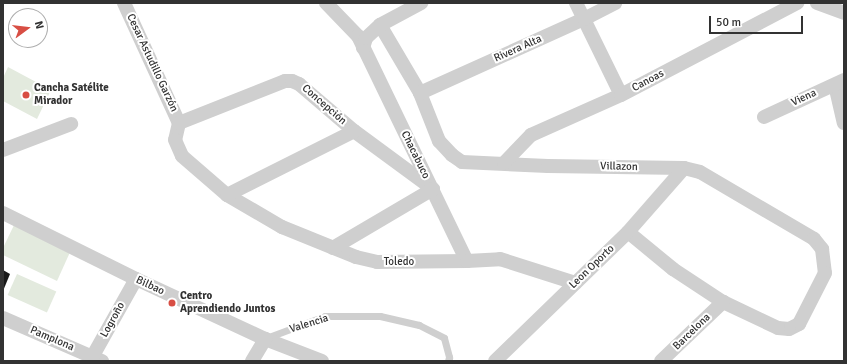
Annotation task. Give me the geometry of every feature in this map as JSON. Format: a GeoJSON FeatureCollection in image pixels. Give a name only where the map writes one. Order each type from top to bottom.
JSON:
{"type":"FeatureCollection","features":[{"type":"Feature","properties":{"kind":"street","name":"Cesar Astudillo Garzón"},"geometry":{"type":"LineString","coordinates":[[124,3],[179,123]]}},
{"type":"Feature","properties":{"kind":"street","name":"Chacabuco"},"geometry":{"type":"LineString","coordinates":[[326,3],[354,31],[433,189],[467,261]]}},
{"type":"Feature","properties":{"kind":"street"},"geometry":{"type":"LineString","coordinates":[[363,48],[366,38],[380,25],[422,3]]}},
{"type":"Feature","properties":{"kind":"street"},"geometry":{"type":"LineString","coordinates":[[576,3],[621,95]]}},
{"type":"Feature","properties":{"kind":"street","name":"Rivera Alta"},"geometry":{"type":"LineString","coordinates":[[420,93],[584,19],[615,3]]}},
{"type":"Feature","properties":{"kind":"street","name":"Canoas"},"geometry":{"type":"LineString","coordinates":[[504,163],[531,135],[621,95],[797,3]]}},
{"type":"Feature","properties":{"kind":"street"},"geometry":{"type":"LineString","coordinates":[[817,3],[844,14]]}},
{"type":"Feature","properties":{"kind":"street","name":"Villazon"},"geometry":{"type":"LineString","coordinates":[[380,25],[420,93],[440,141],[452,155],[462,162],[548,166],[684,168],[700,172],[725,186],[814,239],[822,249],[825,273],[799,324],[789,329],[778,328],[723,302]]}},
{"type":"Feature","properties":{"kind":"street","name":"Concepción"},"geometry":{"type":"LineString","coordinates":[[179,123],[285,81],[292,81],[299,84],[354,131],[433,189]]}},
{"type":"Feature","properties":{"kind":"street"},"geometry":{"type":"LineString","coordinates":[[839,82],[844,123]]}},
{"type":"Feature","properties":{"kind":"street","name":"Viena"},"geometry":{"type":"LineString","coordinates":[[764,117],[839,82]]}},
{"type":"Feature","properties":{"kind":"street","name":"Toledo"},"geometry":{"type":"LineString","coordinates":[[179,123],[175,140],[182,156],[227,195],[282,227],[333,248],[356,257],[377,262],[500,259],[575,283]]}},
{"type":"Feature","properties":{"kind":"street"},"geometry":{"type":"LineString","coordinates":[[3,150],[71,124]]}},
{"type":"Feature","properties":{"kind":"street"},"geometry":{"type":"LineString","coordinates":[[227,195],[354,131]]}},
{"type":"Feature","properties":{"kind":"street","name":"Leon Oporto"},"geometry":{"type":"LineString","coordinates":[[495,361],[628,232],[684,168]]}},
{"type":"Feature","properties":{"kind":"street"},"geometry":{"type":"LineString","coordinates":[[333,248],[433,189]]}},
{"type":"Feature","properties":{"kind":"street","name":"Bilbao"},"geometry":{"type":"LineString","coordinates":[[3,213],[136,279],[265,339],[322,361]]}},
{"type":"Feature","properties":{"kind":"street"},"geometry":{"type":"LineString","coordinates":[[628,232],[673,268],[723,302]]}},
{"type":"Feature","properties":{"kind":"street","name":"Logroño"},"geometry":{"type":"LineString","coordinates":[[95,360],[136,279]]}},
{"type":"Feature","properties":{"kind":"street","name":"Barcelona"},"geometry":{"type":"LineString","coordinates":[[661,361],[723,302]]}},
{"type":"Feature","properties":{"kind":"street","name":"Pamplona"},"geometry":{"type":"LineString","coordinates":[[3,318],[95,360]]}},
{"type":"Feature","properties":{"kind":"street"},"geometry":{"type":"LineString","coordinates":[[252,361],[265,339]]}},
{"type":"Feature","properties":{"kind":"lane","name":"Valencia"},"geometry":{"type":"LineString","coordinates":[[265,339],[325,316],[380,316],[419,325],[444,338],[448,361]]}},
{"type":"Feature","properties":{"kind":"shaded area","name":"Cancha Satélite Mirador"},"geometry":{"type":"Polygon","coordinates":[[[8,67],[51,90],[37,119],[3,101],[3,78],[8,67]]]}},
{"type":"Feature","properties":{"kind":"shaded area"},"geometry":{"type":"Polygon","coordinates":[[[15,223],[71,250],[57,281],[3,255],[3,248],[15,223]]]}},
{"type":"Feature","properties":{"kind":"shaded area"},"geometry":{"type":"Polygon","coordinates":[[[17,274],[56,291],[47,313],[8,295],[17,274]]]}},
{"type":"Feature","properties":{"kind":"building"},"geometry":{"type":"Polygon","coordinates":[[[3,270],[10,274],[3,291],[3,270]]]}},
{"type":"Feature","properties":{"kind":"place","name":"Cancha Satélite Mirador"},"geometry":{"type":"Point","coordinates":[26,95]}},
{"type":"Feature","properties":{"kind":"place","name":"Centro Aprendiendo Juntos"},"geometry":{"type":"Point","coordinates":[172,303]}}]}
